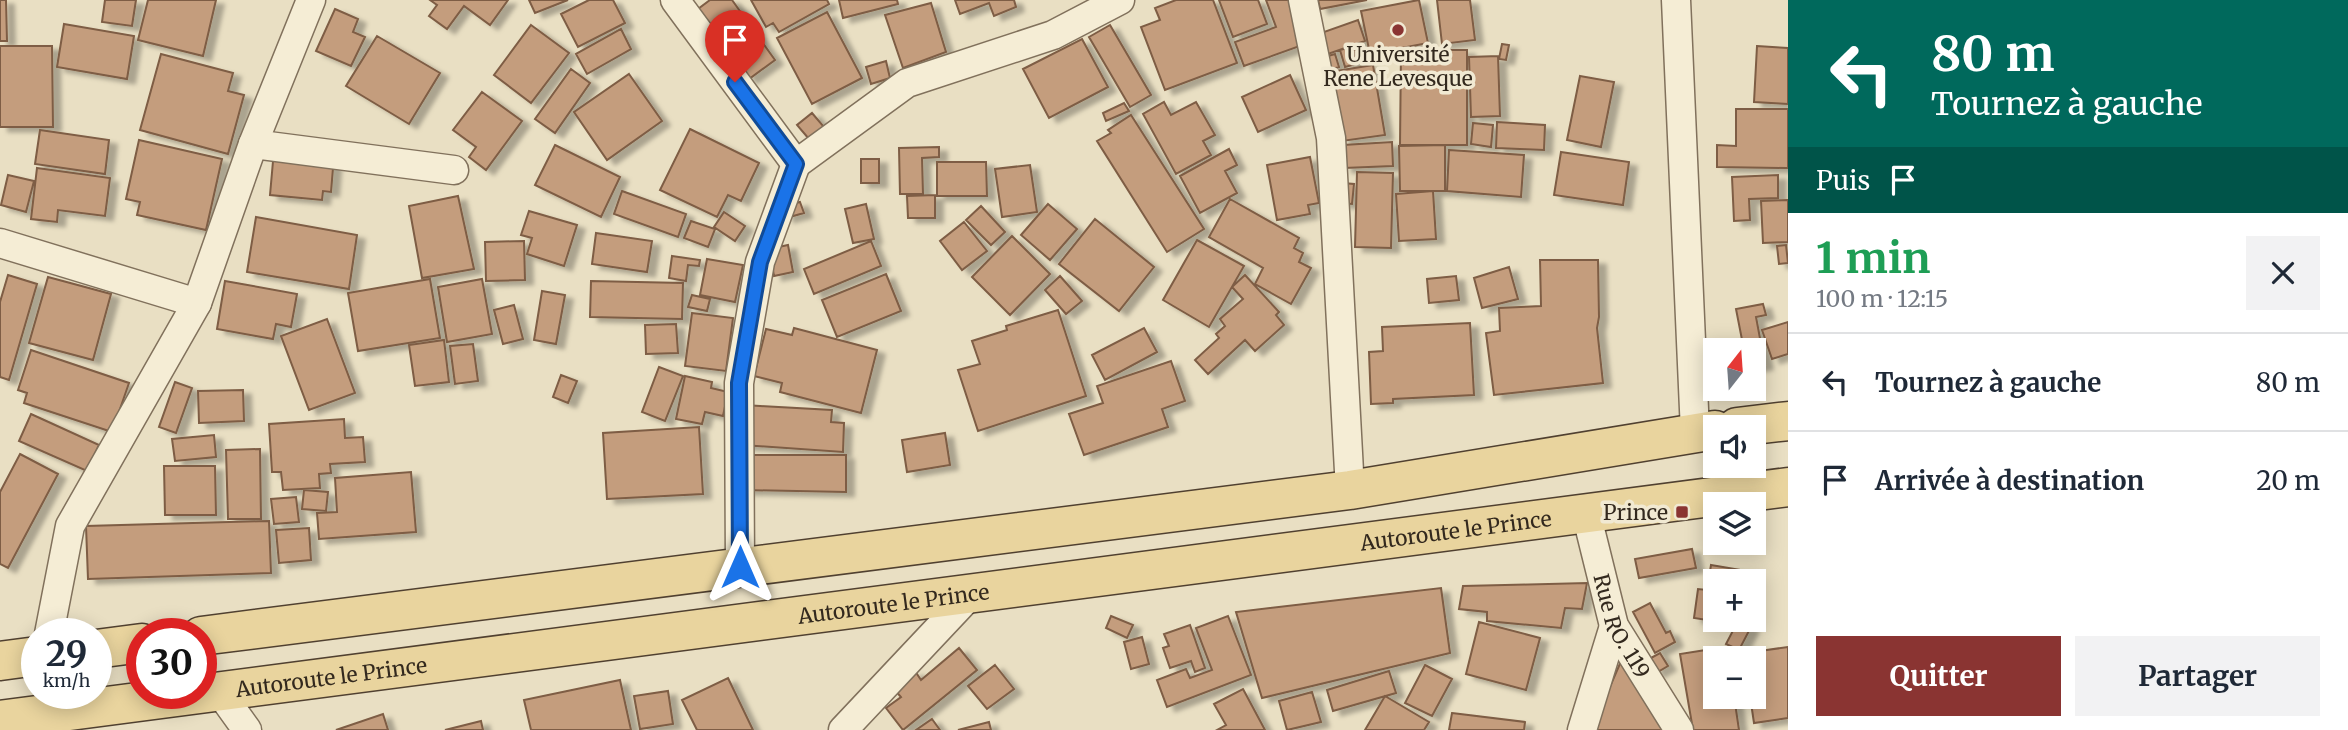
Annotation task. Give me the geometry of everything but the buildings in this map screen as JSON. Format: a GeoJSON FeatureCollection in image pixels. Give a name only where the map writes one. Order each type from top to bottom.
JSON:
{"type":"FeatureCollection","features":[{"type":"Feature","properties":{"kind":"main road"},"geometry":{"type":"LineString","coordinates":[[1766,424],[1788,421]]}},
{"type":"Feature","properties":{"kind":"main road"},"geometry":{"type":"LineString","coordinates":[[217,634],[1350,489],[1703,431]]}},
{"type":"Feature","properties":{"kind":"main road","name":"Autoroute le Prince"},"geometry":{"type":"LineString","coordinates":[[0,720],[1788,487]]}},
{"type":"Feature","properties":{"kind":"main road"},"geometry":{"type":"LineString","coordinates":[[0,661],[21,658]]}},
{"type":"Feature","properties":{"kind":"street"},"geometry":{"type":"LineString","coordinates":[[52,618],[71,526],[197,303],[253,144],[311,0]]}},
{"type":"Feature","properties":{"kind":"street"},"geometry":{"type":"LineString","coordinates":[[675,0],[796,164]]}},
{"type":"Feature","properties":{"kind":"street"},"geometry":{"type":"LineString","coordinates":[[740,567],[739,383],[760,262],[796,164],[906,83],[1053,35],[1120,0]]}},
{"type":"Feature","properties":{"kind":"street"},"geometry":{"type":"LineString","coordinates":[[1303,0],[1331,138],[1350,489]]}},
{"type":"Feature","properties":{"kind":"street"},"geometry":{"type":"LineString","coordinates":[[1676,0],[1704,415]]}},
{"type":"Feature","properties":{"kind":"street"},"geometry":{"type":"LineString","coordinates":[[253,144],[454,170]]}},
{"type":"Feature","properties":{"kind":"street"},"geometry":{"type":"LineString","coordinates":[[0,243],[197,303]]}},
{"type":"Feature","properties":{"kind":"street","name":"Rue RO. 119"},"geometry":{"type":"LineString","coordinates":[[1586,513],[1614,626],[1679,730]]}},
{"type":"Feature","properties":{"kind":"street"},"geometry":{"type":"LineString","coordinates":[[852,726],[972,593]]}},
{"type":"Feature","properties":{"kind":"street"},"geometry":{"type":"LineString","coordinates":[[1582,730],[1614,626]]}},
{"type":"Feature","properties":{"kind":"street"},"geometry":{"type":"LineString","coordinates":[[219,691],[247,730]]}},
{"type":"Feature","properties":{"kind":"place","name":"Université Rene Levesque"},"geometry":{"type":"Point","coordinates":[1398,30]}},
{"type":"Feature","properties":{"kind":"place","name":"Prince"},"geometry":{"type":"Point","coordinates":[1682,512]}},
{"type":"Feature","properties":{"kind":"route"},"geometry":{"type":"LineString","coordinates":[[735,82],[796,164],[760,262],[739,383],[740,567]]}}]}
